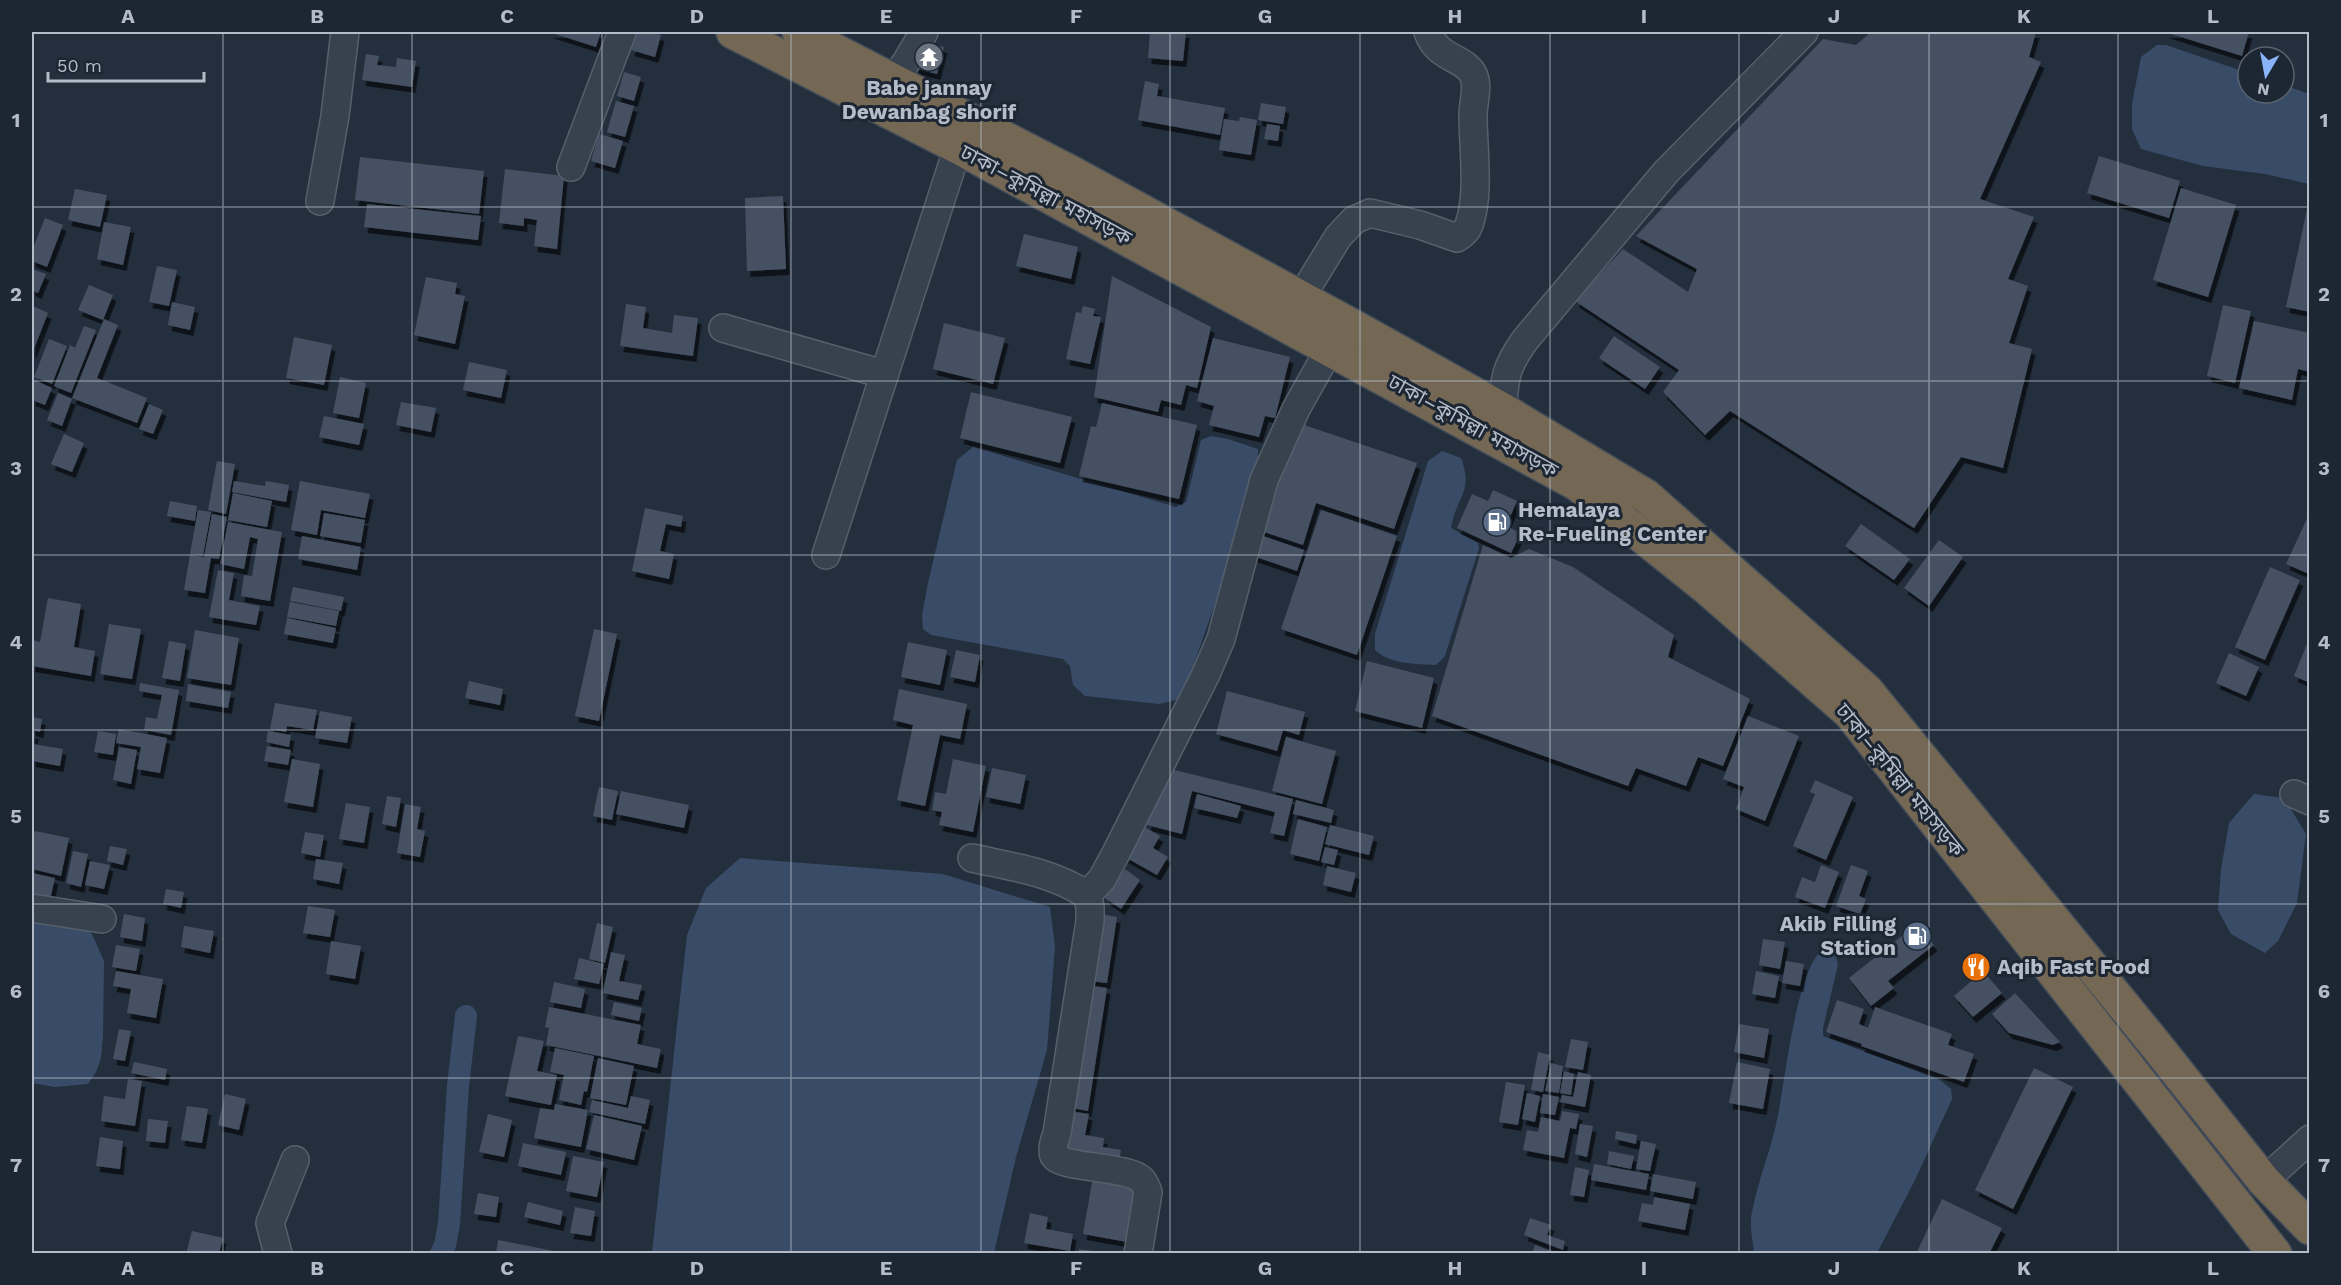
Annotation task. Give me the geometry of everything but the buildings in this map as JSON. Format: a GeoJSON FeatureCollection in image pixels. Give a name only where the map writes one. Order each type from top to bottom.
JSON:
{"type":"FeatureCollection","features":[{"type":"Feature","properties":{"kind":"highway","name":"ঢাকা–কুমিল্লা মহাসড়ক"},"geometry":{"type":"LineString","coordinates":[[733,32],[958,147],[1577,484],[1708,589],[1850,713],[2275,1254]]}},
{"type":"Feature","properties":{"kind":"highway","name":"ঢাকা–কুমিল্লা মহাসড়ক"},"geometry":{"type":"LineString","coordinates":[[799,32],[1074,174],[1503,410],[1646,496],[1866,690],[2264,1181],[2310,1228]]}},
{"type":"Feature","properties":{"kind":"street"},"geometry":{"type":"LineString","coordinates":[[320,201],[335,116],[345,32]]}},
{"type":"Feature","properties":{"kind":"street"},"geometry":{"type":"LineString","coordinates":[[571,167],[622,32]]}},
{"type":"Feature","properties":{"kind":"street"},"geometry":{"type":"LineString","coordinates":[[892,80],[905,64],[924,32]]}},
{"type":"Feature","properties":{"kind":"street"},"geometry":{"type":"LineString","coordinates":[[1300,299],[1338,237],[1354,220],[1370,213],[1420,225],[1457,238],[1469,226],[1474,193],[1475,84],[1473,75],[1467,67],[1453,60],[1432,43],[1428,32]]}},
{"type":"Feature","properties":{"kind":"street"},"geometry":{"type":"LineString","coordinates":[[1503,410],[1504,384],[1511,360],[1525,340],[1666,172],[1804,32]]}},
{"type":"Feature","properties":{"kind":"street"},"geometry":{"type":"LineString","coordinates":[[826,555],[958,147]]}},
{"type":"Feature","properties":{"kind":"street"},"geometry":{"type":"LineString","coordinates":[[723,328],[883,374]]}},
{"type":"Feature","properties":{"kind":"street"},"geometry":{"type":"LineString","coordinates":[[1087,895],[1102,879],[1206,674],[1232,606],[1264,480],[1296,408],[1330,348]]}},
{"type":"Feature","properties":{"kind":"street"},"geometry":{"type":"LineString","coordinates":[[972,858],[1038,872],[1068,883],[1087,895],[1090,921],[1053,1145],[1054,1155],[1065,1162],[1124,1173],[1139,1177],[1144,1182],[1148,1192],[1138,1254]]}},
{"type":"Feature","properties":{"kind":"street"},"geometry":{"type":"LineString","coordinates":[[32,908],[102,919]]}},
{"type":"Feature","properties":{"kind":"street"},"geometry":{"type":"LineString","coordinates":[[2264,1181],[2310,1139]]}},
{"type":"Feature","properties":{"kind":"street"},"geometry":{"type":"LineString","coordinates":[[279,1254],[270,1223],[295,1160]]}},
{"type":"Feature","properties":{"kind":"water"},"geometry":{"type":"Polygon","coordinates":[[[2157,45],[2166,45],[2236,69],[2236,105],[2296,105],[2296,89],[2309,94],[2309,184],[2265,174],[2203,166],[2141,149],[2132,129],[2132,104],[2141,57],[2157,45]]]}},
{"type":"Feature","properties":{"kind":"water"},"geometry":{"type":"Polygon","coordinates":[[[1211,436],[1258,449],[1258,462],[1230,561],[1187,684],[1176,700],[1159,704],[1085,696],[1073,685],[1070,666],[1063,659],[931,635],[923,629],[922,615],[928,583],[957,460],[973,447],[1176,507],[1186,502],[1201,440],[1211,436]]]}},
{"type":"Feature","properties":{"kind":"water"},"geometry":{"type":"Polygon","coordinates":[[[1442,451],[1461,458],[1465,469],[1465,486],[1451,528],[1478,543],[1479,548],[1445,656],[1436,665],[1403,662],[1381,655],[1375,650],[1375,634],[1428,461],[1442,451]]]}},
{"type":"Feature","properties":{"kind":"water"},"geometry":{"type":"Polygon","coordinates":[[[2254,794],[2284,798],[2306,834],[2297,903],[2278,941],[2265,953],[2231,934],[2218,910],[2221,869],[2229,823],[2254,794]]]}},
{"type":"Feature","properties":{"kind":"water"},"geometry":{"type":"Polygon","coordinates":[[[740,858],[943,874],[1050,907],[1055,947],[1047,1050],[1016,1157],[994,1253],[652,1253],[687,935],[706,888],[740,858]]]}},
{"type":"Feature","properties":{"kind":"water"},"geometry":{"type":"Polygon","coordinates":[[[32,919],[82,927],[92,934],[104,961],[101,1058],[88,1084],[55,1087],[32,1083],[32,919]]]}},
{"type":"Feature","properties":{"kind":"water"},"geometry":{"type":"Polygon","coordinates":[[[1824,949],[1836,956],[1838,965],[1823,1036],[1940,1080],[1951,1089],[1952,1099],[1915,1180],[1877,1253],[1754,1253],[1751,1217],[1775,1127],[1793,1025],[1806,977],[1815,959],[1824,949]]]}},
{"type":"Feature","properties":{"kind":"waterway"},"geometry":{"type":"LineString","coordinates":[[441,1254],[449,1224],[458,1086],[466,1016]]}},
{"type":"Feature","properties":{"kind":"place","name":"Babe jannay Dewanbag shorif"},"geometry":{"type":"Point","coordinates":[929,57]}},
{"type":"Feature","properties":{"kind":"place","name":"Hemalaya Re-Fueling Center"},"geometry":{"type":"Point","coordinates":[1497,522]}},
{"type":"Feature","properties":{"kind":"place","name":"Akib Filling Station"},"geometry":{"type":"Point","coordinates":[1917,936]}},
{"type":"Feature","properties":{"kind":"place","name":"Aqib Fast Food"},"geometry":{"type":"Point","coordinates":[1976,967]}}]}
